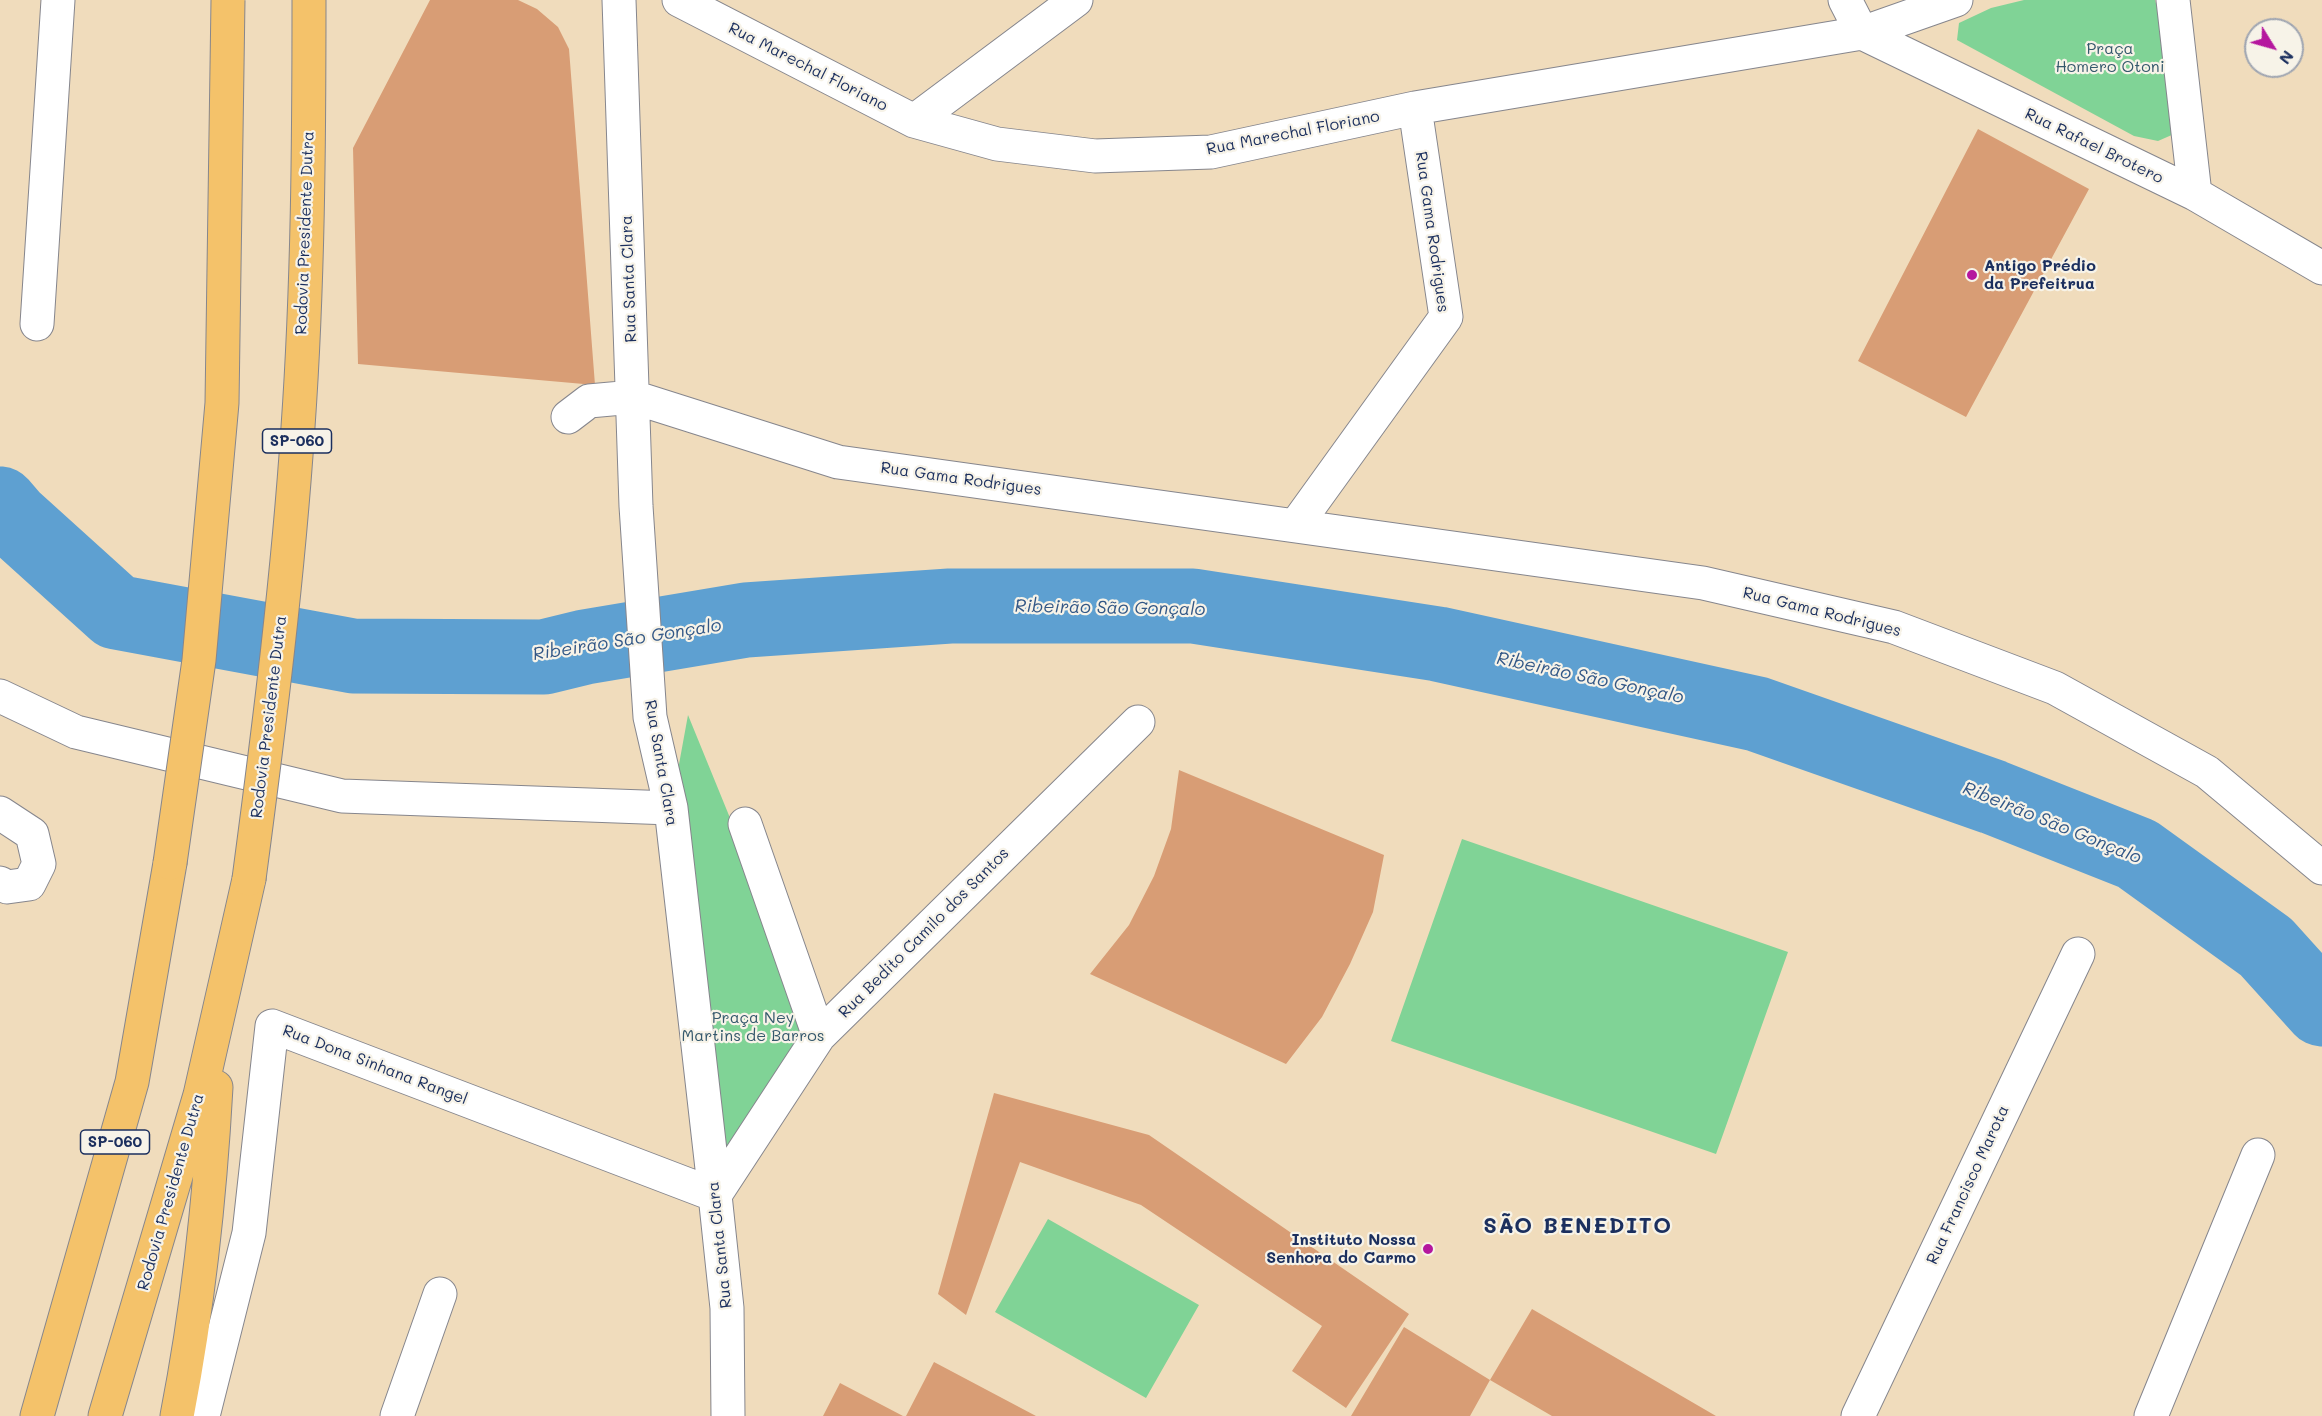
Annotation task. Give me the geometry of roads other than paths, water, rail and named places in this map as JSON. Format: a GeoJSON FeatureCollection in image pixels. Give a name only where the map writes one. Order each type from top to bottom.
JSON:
{"type":"FeatureCollection","features":[{"type":"Feature","properties":{"kind":"highway","name":"SP-060"},"geometry":{"type":"LineString","coordinates":[[37,1416],[132,1082],[170,863],[200,660],[222,403],[228,0]]}},
{"type":"Feature","properties":{"kind":"highway","name":"Rodovia Presidente Dutra"},"geometry":{"type":"LineString","coordinates":[[105,1416],[200,1095],[249,879],[276,670],[298,427],[308,220],[309,0]]}},
{"type":"Feature","properties":{"kind":"highway"},"geometry":{"type":"LineString","coordinates":[[177,1416],[187,1366],[211,1176],[220,1010]]}},
{"type":"Feature","properties":{"kind":"street"},"geometry":{"type":"LineString","coordinates":[[38,324],[58,0]]}},
{"type":"Feature","properties":{"kind":"street","name":"Rua Santa Clara"},"geometry":{"type":"LineString","coordinates":[[619,0],[636,506],[650,717],[670,808],[728,1308],[728,1416]]}},
{"type":"Feature","properties":{"kind":"street","name":"Rua Marechal Floriano"},"geometry":{"type":"LineString","coordinates":[[679,0],[914,121],[997,144],[1095,156],[1211,152],[1415,108],[1862,33],[1956,0]]}},
{"type":"Feature","properties":{"kind":"street"},"geometry":{"type":"LineString","coordinates":[[914,121],[1076,0]]}},
{"type":"Feature","properties":{"kind":"street"},"geometry":{"type":"LineString","coordinates":[[1845,0],[1862,33]]}},
{"type":"Feature","properties":{"kind":"street"},"geometry":{"type":"LineString","coordinates":[[2173,0],[2195,194]]}},
{"type":"Feature","properties":{"kind":"street","name":"Rua Rafael Brotero"},"geometry":{"type":"LineString","coordinates":[[1862,33],[2195,194],[2322,267]]}},
{"type":"Feature","properties":{"kind":"street","name":"Rua Gama Rodrigues"},"geometry":{"type":"LineString","coordinates":[[1296,525],[1446,317],[1415,108]]}},
{"type":"Feature","properties":{"kind":"street"},"geometry":{"type":"LineString","coordinates":[[568,417],[589,401],[633,397]]}},
{"type":"Feature","properties":{"kind":"street","name":"Rua Gama Rodrigues"},"geometry":{"type":"LineString","coordinates":[[633,397],[838,462],[1703,584],[1894,627],[2055,688],[2206,772],[2322,868]]}},
{"type":"Feature","properties":{"kind":"street"},"geometry":{"type":"LineString","coordinates":[[0,696],[76,732],[342,796],[670,808]]}},
{"type":"Feature","properties":{"kind":"street","name":"Rua Bedito Camilo dos Santos"},"geometry":{"type":"LineString","coordinates":[[715,1195],[819,1036],[1138,722]]}},
{"type":"Feature","properties":{"kind":"street"},"geometry":{"type":"LineString","coordinates":[[0,813],[32,834],[39,864],[28,884],[7,887],[0,883]]}},
{"type":"Feature","properties":{"kind":"street"},"geometry":{"type":"LineString","coordinates":[[745,824],[819,1036]]}},
{"type":"Feature","properties":{"kind":"street","name":"Rua Francisco Marota"},"geometry":{"type":"LineString","coordinates":[[1858,1416],[2078,954]]}},
{"type":"Feature","properties":{"kind":"street","name":"Rua Dona Sinhana Rangel"},"geometry":{"type":"LineString","coordinates":[[203,1416],[249,1233],[272,1026],[715,1195]]}},
{"type":"Feature","properties":{"kind":"street"},"geometry":{"type":"LineString","coordinates":[[2151,1416],[2258,1155]]}},
{"type":"Feature","properties":{"kind":"street"},"geometry":{"type":"LineString","coordinates":[[397,1416],[440,1294]]}},
{"type":"Feature","properties":{"kind":"waterway","name":"Ribeirão São Gonçalo"},"geometry":{"type":"LineString","coordinates":[[0,504],[12,518],[116,612],[353,656],[544,657],[585,647],[746,620],[950,606],[1193,606],[1438,644],[1757,714],[1993,797],[2137,854],[2266,947],[2322,1009]]}},
{"type":"Feature","properties":{"kind":"place","name":"Antigo Prédio da Prefeitrua"},"geometry":{"type":"Point","coordinates":[1972,275]}},
{"type":"Feature","properties":{"kind":"place","name":"Instituto Nossa Senhora do Carmo"},"geometry":{"type":"Point","coordinates":[1428,1249]}},
{"type":"Feature","properties":{"kind":"district","name":"SÃO BENEDITO"},"geometry":{"type":"Point","coordinates":[1578,1226]}},
{"type":"Feature","properties":{"kind":"park label","name":"Praça Homero Otoni"},"geometry":{"type":"Point","coordinates":[2110,58]}},
{"type":"Feature","properties":{"kind":"park label","name":"Praça Ney Martins de Barros"},"geometry":{"type":"Point","coordinates":[753,1027]}}]}
